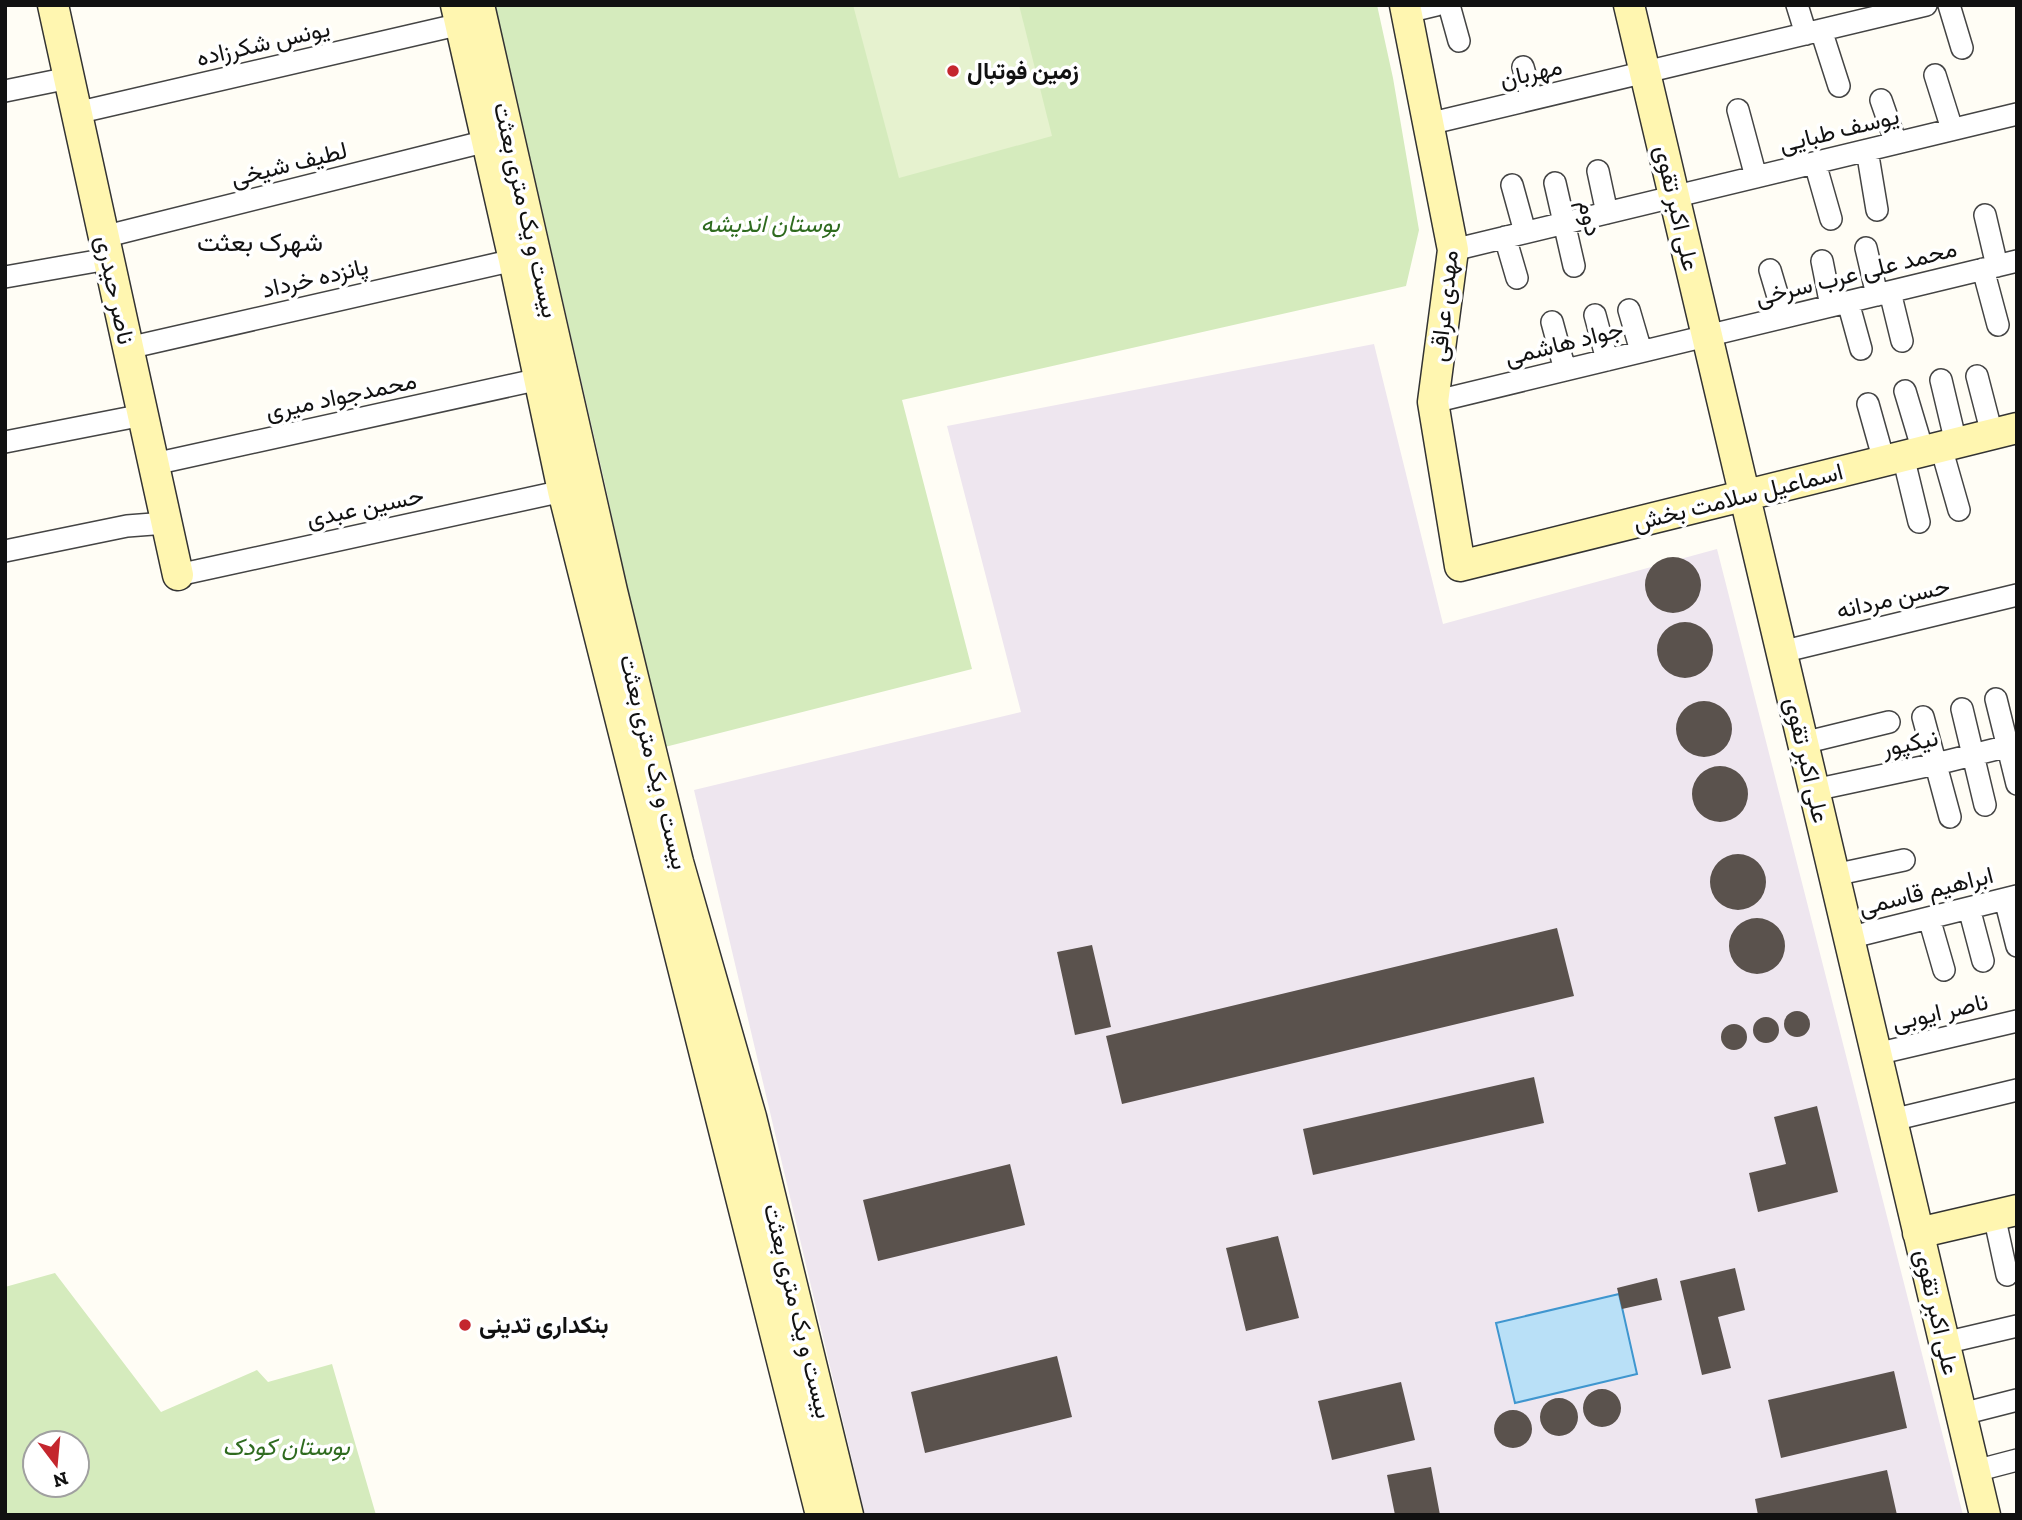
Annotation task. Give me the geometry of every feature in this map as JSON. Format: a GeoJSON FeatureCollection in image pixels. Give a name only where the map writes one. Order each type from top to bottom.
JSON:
{"type":"FeatureCollection","features":[{"type":"Feature","properties":{"kind":"street","name":"ناصر حیدری"},"geometry":{"type":"LineString","coordinates":[[53,5],[178,575]]}},
{"type":"Feature","properties":{"kind":"street"},"geometry":{"type":"LineString","coordinates":[[1406,9],[1436,5]]}},
{"type":"Feature","properties":{"kind":"street"},"geometry":{"type":"LineString","coordinates":[[1449,5],[1459,41]]}},
{"type":"Feature","properties":{"kind":"street","name":"علی اکبر تقوی"},"geometry":{"type":"LineString","coordinates":[[1629,5],[1985,1515]]}},
{"type":"Feature","properties":{"kind":"street"},"geometry":{"type":"LineString","coordinates":[[1797,5],[1814,32],[1839,86]]}},
{"type":"Feature","properties":{"kind":"street"},"geometry":{"type":"LineString","coordinates":[[1949,5],[1962,48]]}},
{"type":"Feature","properties":{"kind":"street","name":"مهربان"},"geometry":{"type":"LineString","coordinates":[[1428,124],[1919,6]]}},
{"type":"Feature","properties":{"kind":"street","name":"مهدی عراقی"},"geometry":{"type":"LineString","coordinates":[[1406,9],[1453,250],[1433,402],[1460,566]]}},
{"type":"Feature","properties":{"kind":"street","name":"یونس شکرزاده"},"geometry":{"type":"LineString","coordinates":[[76,113],[465,12]]}},
{"type":"Feature","properties":{"kind":"street","name":"بیست و یک متری بعثت"},"geometry":{"type":"LineString","coordinates":[[465,12],[487,141],[563,491],[821,1515]]}},
{"type":"Feature","properties":{"kind":"street","name":"بیست و یک متری بعثت"},"geometry":{"type":"LineString","coordinates":[[465,12],[668,822],[751,1117],[848,1515]]}},
{"type":"Feature","properties":{"kind":"street"},"geometry":{"type":"LineString","coordinates":[[1523,67],[1532,99]]}},
{"type":"Feature","properties":{"kind":"street"},"geometry":{"type":"LineString","coordinates":[[1935,75],[1952,129]]}},
{"type":"Feature","properties":{"kind":"street"},"geometry":{"type":"LineString","coordinates":[[5,91],[69,78]]}},
{"type":"Feature","properties":{"kind":"street"},"geometry":{"type":"LineString","coordinates":[[1881,100],[1896,143]]}},
{"type":"Feature","properties":{"kind":"street"},"geometry":{"type":"LineString","coordinates":[[1738,110],[1756,177]]}},
{"type":"Feature","properties":{"kind":"street","name":"یوسف طبایی"},"geometry":{"type":"LineString","coordinates":[[1453,250],[2017,114]]}},
{"type":"Feature","properties":{"kind":"street","name":"لطیف شیخی"},"geometry":{"type":"LineString","coordinates":[[5,277],[487,141]]}},
{"type":"Feature","properties":{"kind":"street"},"geometry":{"type":"LineString","coordinates":[[1867,150],[1877,210]]}},
{"type":"Feature","properties":{"kind":"street"},"geometry":{"type":"LineString","coordinates":[[1815,163],[1830,219]]}},
{"type":"Feature","properties":{"kind":"street"},"geometry":{"type":"LineString","coordinates":[[1598,171],[1607,213]]}},
{"type":"Feature","properties":{"kind":"street","name":"دوم"},"geometry":{"type":"LineString","coordinates":[[1555,183],[1574,266]]}},
{"type":"Feature","properties":{"kind":"street"},"geometry":{"type":"LineString","coordinates":[[1512,186],[1517,278]]}},
{"type":"Feature","properties":{"kind":"street"},"geometry":{"type":"LineString","coordinates":[[1986,215],[1999,265],[1998,325]]}},
{"type":"Feature","properties":{"kind":"street"},"geometry":{"type":"LineString","coordinates":[[1866,248],[1902,341]]}},
{"type":"Feature","properties":{"kind":"street","name":"پانزده خرداد"},"geometry":{"type":"LineString","coordinates":[[128,348],[514,260]]}},
{"type":"Feature","properties":{"kind":"street"},"geometry":{"type":"LineString","coordinates":[[1822,261],[1861,349]]}},
{"type":"Feature","properties":{"kind":"street","name":"محمد علی عرب سرخی"},"geometry":{"type":"LineString","coordinates":[[1707,336],[1999,265]]}},
{"type":"Feature","properties":{"kind":"street"},"geometry":{"type":"LineString","coordinates":[[1770,270],[1784,317]]}},
{"type":"Feature","properties":{"kind":"street"},"geometry":{"type":"LineString","coordinates":[[1629,310],[1641,351]]}},
{"type":"Feature","properties":{"kind":"street"},"geometry":{"type":"LineString","coordinates":[[1595,316],[1607,360]]}},
{"type":"Feature","properties":{"kind":"street"},"geometry":{"type":"LineString","coordinates":[[1552,321],[1565,370]]}},
{"type":"Feature","properties":{"kind":"street","name":"جواد هاشمی"},"geometry":{"type":"LineString","coordinates":[[1433,402],[1707,336]]}},
{"type":"Feature","properties":{"kind":"street"},"geometry":{"type":"LineString","coordinates":[[1977,376],[2004,431]]}},
{"type":"Feature","properties":{"kind":"street","name":"محمدجواد میری"},"geometry":{"type":"LineString","coordinates":[[153,464],[540,379]]}},
{"type":"Feature","properties":{"kind":"street"},"geometry":{"type":"LineString","coordinates":[[1919,522],[1921,452],[1941,380]]}},
{"type":"Feature","properties":{"kind":"street"},"geometry":{"type":"LineString","coordinates":[[1905,391],[1921,452]]}},
{"type":"Feature","properties":{"kind":"street"},"geometry":{"type":"LineString","coordinates":[[1868,404],[1921,452],[1959,510]]}},
{"type":"Feature","properties":{"kind":"street"},"geometry":{"type":"LineString","coordinates":[[5,442],[143,415]]}},
{"type":"Feature","properties":{"kind":"street","name":"اسماعیل سلامت بخش"},"geometry":{"type":"LineString","coordinates":[[1460,566],[2004,431]]}},
{"type":"Feature","properties":{"kind":"street","name":"حسین عبدی"},"geometry":{"type":"LineString","coordinates":[[178,575],[563,491]]}},
{"type":"Feature","properties":{"kind":"street"},"geometry":{"type":"LineString","coordinates":[[5,551],[127,526],[166,523]]}},
{"type":"Feature","properties":{"kind":"street","name":"حسن مردانه"},"geometry":{"type":"LineString","coordinates":[[1781,652],[2017,595]]}},
{"type":"Feature","properties":{"kind":"street"},"geometry":{"type":"LineString","coordinates":[[1996,699],[2012,745],[2017,784]]}},
{"type":"Feature","properties":{"kind":"street"},"geometry":{"type":"LineString","coordinates":[[1962,709],[1985,805]]}},
{"type":"Feature","properties":{"kind":"street"},"geometry":{"type":"LineString","coordinates":[[1923,717],[1950,817]]}},
{"type":"Feature","properties":{"kind":"street"},"geometry":{"type":"LineString","coordinates":[[1803,743],[1889,722]]}},
{"type":"Feature","properties":{"kind":"street","name":"نیکپور"},"geometry":{"type":"LineString","coordinates":[[1814,790],[2012,745]]}},
{"type":"Feature","properties":{"kind":"street"},"geometry":{"type":"LineString","coordinates":[[1834,875],[1904,860]]}},
{"type":"Feature","properties":{"kind":"street"},"geometry":{"type":"LineString","coordinates":[[2011,898],[2017,946]]}},
{"type":"Feature","properties":{"kind":"street","name":"ابراهیم قاسمی"},"geometry":{"type":"LineString","coordinates":[[1848,938],[2011,898]]}},
{"type":"Feature","properties":{"kind":"street"},"geometry":{"type":"LineString","coordinates":[[1969,908],[1983,961]]}},
{"type":"Feature","properties":{"kind":"street"},"geometry":{"type":"LineString","coordinates":[[1929,918],[1944,970]]}},
{"type":"Feature","properties":{"kind":"street","name":"ناصر ایوبی"},"geometry":{"type":"LineString","coordinates":[[1876,1055],[2017,1021]]}},
{"type":"Feature","properties":{"kind":"street"},"geometry":{"type":"LineString","coordinates":[[1892,1120],[2017,1090]]}},
{"type":"Feature","properties":{"kind":"street"},"geometry":{"type":"LineString","coordinates":[[1919,1233],[2005,1212],[2007,1275]]}},
{"type":"Feature","properties":{"kind":"street"},"geometry":{"type":"LineString","coordinates":[[1944,1343],[2017,1326]]}},
{"type":"Feature","properties":{"kind":"street"},"geometry":{"type":"LineString","coordinates":[[1962,1414],[2017,1400]]}},
{"type":"Feature","properties":{"kind":"street"},"geometry":{"type":"LineString","coordinates":[[1975,1471],[2017,1460]]}},
{"type":"Feature","properties":{"kind":"shaded area"},"geometry":{"type":"Polygon","coordinates":[[[1374,344],[1443,624],[1717,549],[1963,1515],[865,1515],[694,790],[1021,712],[947,426],[1374,344]]]}},
{"type":"Feature","properties":{"kind":"green space","name":"بوستان اندیشه"},"geometry":{"type":"Polygon","coordinates":[[[495,5],[1377,5],[1393,78],[1419,230],[1406,286],[902,400],[972,669],[661,748],[605,484],[495,5]]]}},
{"type":"Feature","properties":{"kind":"green space","name":"زمین فوتبال"},"geometry":{"type":"Polygon","coordinates":[[[853,5],[1019,5],[1052,136],[899,178],[853,5]]]}},
{"type":"Feature","properties":{"kind":"green space","name":"بوستان کودک"},"geometry":{"type":"Polygon","coordinates":[[[55,1273],[161,1412],[257,1370],[268,1382],[332,1364],[376,1515],[5,1515],[5,1287],[55,1273]]]}},
{"type":"Feature","properties":{"kind":"water"},"geometry":{"type":"Polygon","coordinates":[[[1619,1294],[1637,1374],[1515,1403],[1496,1323],[1619,1294]]]}},
{"type":"Feature","properties":{"kind":"building"},"geometry":{"type":"Polygon","coordinates":[[[1673,557],[1684,559],[1693,565],[1699,574],[1699,596],[1693,605],[1684,611],[1673,613],[1662,611],[1653,605],[1647,596],[1645,585],[1647,574],[1653,565],[1662,559],[1673,557]]]}},
{"type":"Feature","properties":{"kind":"building"},"geometry":{"type":"Polygon","coordinates":[[[1685,622],[1705,630],[1713,650],[1705,670],[1685,678],[1665,670],[1657,650],[1665,630],[1685,622]]]}},
{"type":"Feature","properties":{"kind":"building"},"geometry":{"type":"Polygon","coordinates":[[[1704,701],[1719,706],[1727,714],[1732,729],[1727,744],[1719,752],[1704,757],[1689,752],[1681,744],[1676,729],[1681,714],[1689,706],[1704,701]]]}},
{"type":"Feature","properties":{"kind":"building"},"geometry":{"type":"Polygon","coordinates":[[[1720,766],[1731,768],[1740,774],[1746,783],[1746,805],[1740,814],[1731,820],[1720,822],[1709,820],[1700,814],[1694,805],[1692,794],[1694,783],[1700,774],[1709,768],[1720,766]]]}},
{"type":"Feature","properties":{"kind":"building"},"geometry":{"type":"Polygon","coordinates":[[[1738,854],[1749,856],[1758,862],[1764,871],[1764,893],[1758,902],[1749,908],[1738,910],[1727,908],[1718,902],[1712,893],[1710,882],[1712,871],[1718,862],[1727,856],[1738,854]]]}},
{"type":"Feature","properties":{"kind":"building"},"geometry":{"type":"Polygon","coordinates":[[[1757,918],[1768,920],[1777,926],[1783,935],[1783,957],[1777,966],[1768,972],[1757,974],[1746,972],[1737,966],[1731,957],[1729,946],[1731,935],[1737,926],[1746,920],[1757,918]]]}},
{"type":"Feature","properties":{"kind":"building"},"geometry":{"type":"Polygon","coordinates":[[[1557,928],[1574,996],[1122,1104],[1106,1036],[1557,928]]]}},
{"type":"Feature","properties":{"kind":"building"},"geometry":{"type":"Polygon","coordinates":[[[1092,945],[1111,1027],[1075,1035],[1057,952],[1092,945]]]}},
{"type":"Feature","properties":{"kind":"building"},"geometry":{"type":"Polygon","coordinates":[[[1797,1011],[1806,1015],[1810,1024],[1806,1033],[1797,1037],[1788,1033],[1784,1024],[1788,1015],[1797,1011]]]}},
{"type":"Feature","properties":{"kind":"building"},"geometry":{"type":"Polygon","coordinates":[[[1766,1017],[1775,1021],[1779,1030],[1775,1039],[1766,1043],[1757,1039],[1753,1030],[1757,1021],[1766,1017]]]}},
{"type":"Feature","properties":{"kind":"building"},"geometry":{"type":"Polygon","coordinates":[[[1734,1024],[1743,1028],[1747,1037],[1743,1046],[1734,1050],[1725,1046],[1721,1037],[1725,1028],[1734,1024]]]}},
{"type":"Feature","properties":{"kind":"building"},"geometry":{"type":"Polygon","coordinates":[[[1534,1077],[1544,1123],[1313,1175],[1303,1129],[1534,1077]]]}},
{"type":"Feature","properties":{"kind":"building"},"geometry":{"type":"Polygon","coordinates":[[[1817,1106],[1838,1192],[1758,1212],[1749,1173],[1786,1164],[1774,1117],[1817,1106]]]}},
{"type":"Feature","properties":{"kind":"building"},"geometry":{"type":"Polygon","coordinates":[[[1010,1164],[1025,1225],[878,1261],[863,1200],[1010,1164]]]}},
{"type":"Feature","properties":{"kind":"building"},"geometry":{"type":"Polygon","coordinates":[[[1278,1236],[1299,1318],[1246,1331],[1226,1248],[1278,1236]]]}},
{"type":"Feature","properties":{"kind":"building"},"geometry":{"type":"Polygon","coordinates":[[[1735,1268],[1745,1310],[1718,1317],[1731,1368],[1702,1375],[1680,1281],[1735,1268]]]}},
{"type":"Feature","properties":{"kind":"building"},"geometry":{"type":"Polygon","coordinates":[[[1657,1278],[1662,1300],[1622,1309],[1617,1288],[1657,1278]]]}},
{"type":"Feature","properties":{"kind":"building"},"geometry":{"type":"Polygon","coordinates":[[[1057,1356],[1072,1417],[925,1453],[911,1392],[1057,1356]]]}},
{"type":"Feature","properties":{"kind":"building"},"geometry":{"type":"Polygon","coordinates":[[[1894,1371],[1907,1428],[1781,1458],[1768,1400],[1894,1371]]]}},
{"type":"Feature","properties":{"kind":"building"},"geometry":{"type":"Polygon","coordinates":[[[1401,1382],[1415,1440],[1332,1460],[1318,1401],[1401,1382]]]}},
{"type":"Feature","properties":{"kind":"building"},"geometry":{"type":"Polygon","coordinates":[[[1602,1389],[1615,1395],[1621,1408],[1615,1421],[1602,1427],[1589,1421],[1583,1408],[1589,1395],[1602,1389]]]}},
{"type":"Feature","properties":{"kind":"building"},"geometry":{"type":"Polygon","coordinates":[[[1559,1398],[1572,1404],[1578,1417],[1572,1430],[1559,1436],[1546,1430],[1540,1417],[1546,1404],[1559,1398]]]}},
{"type":"Feature","properties":{"kind":"building"},"geometry":{"type":"Polygon","coordinates":[[[1513,1410],[1526,1416],[1532,1429],[1526,1442],[1513,1448],[1500,1442],[1494,1429],[1500,1416],[1513,1410]]]}},
{"type":"Feature","properties":{"kind":"building"},"geometry":{"type":"Polygon","coordinates":[[[1431,1467],[1440,1515],[1395,1515],[1387,1475],[1431,1467]]]}},
{"type":"Feature","properties":{"kind":"building"},"geometry":{"type":"Polygon","coordinates":[[[1887,1470],[1897,1515],[1758,1515],[1755,1499],[1887,1470]]]}},
{"type":"Feature","properties":{"kind":"place","name":"زمین فوتبال"},"geometry":{"type":"Point","coordinates":[953,71]}},
{"type":"Feature","properties":{"kind":"place","name":"بنکداری تدینی"},"geometry":{"type":"Point","coordinates":[465,1325]}},
{"type":"Feature","properties":{"kind":"district","name":"شهرک بعثت"},"geometry":{"type":"Point","coordinates":[260,242]}}]}
